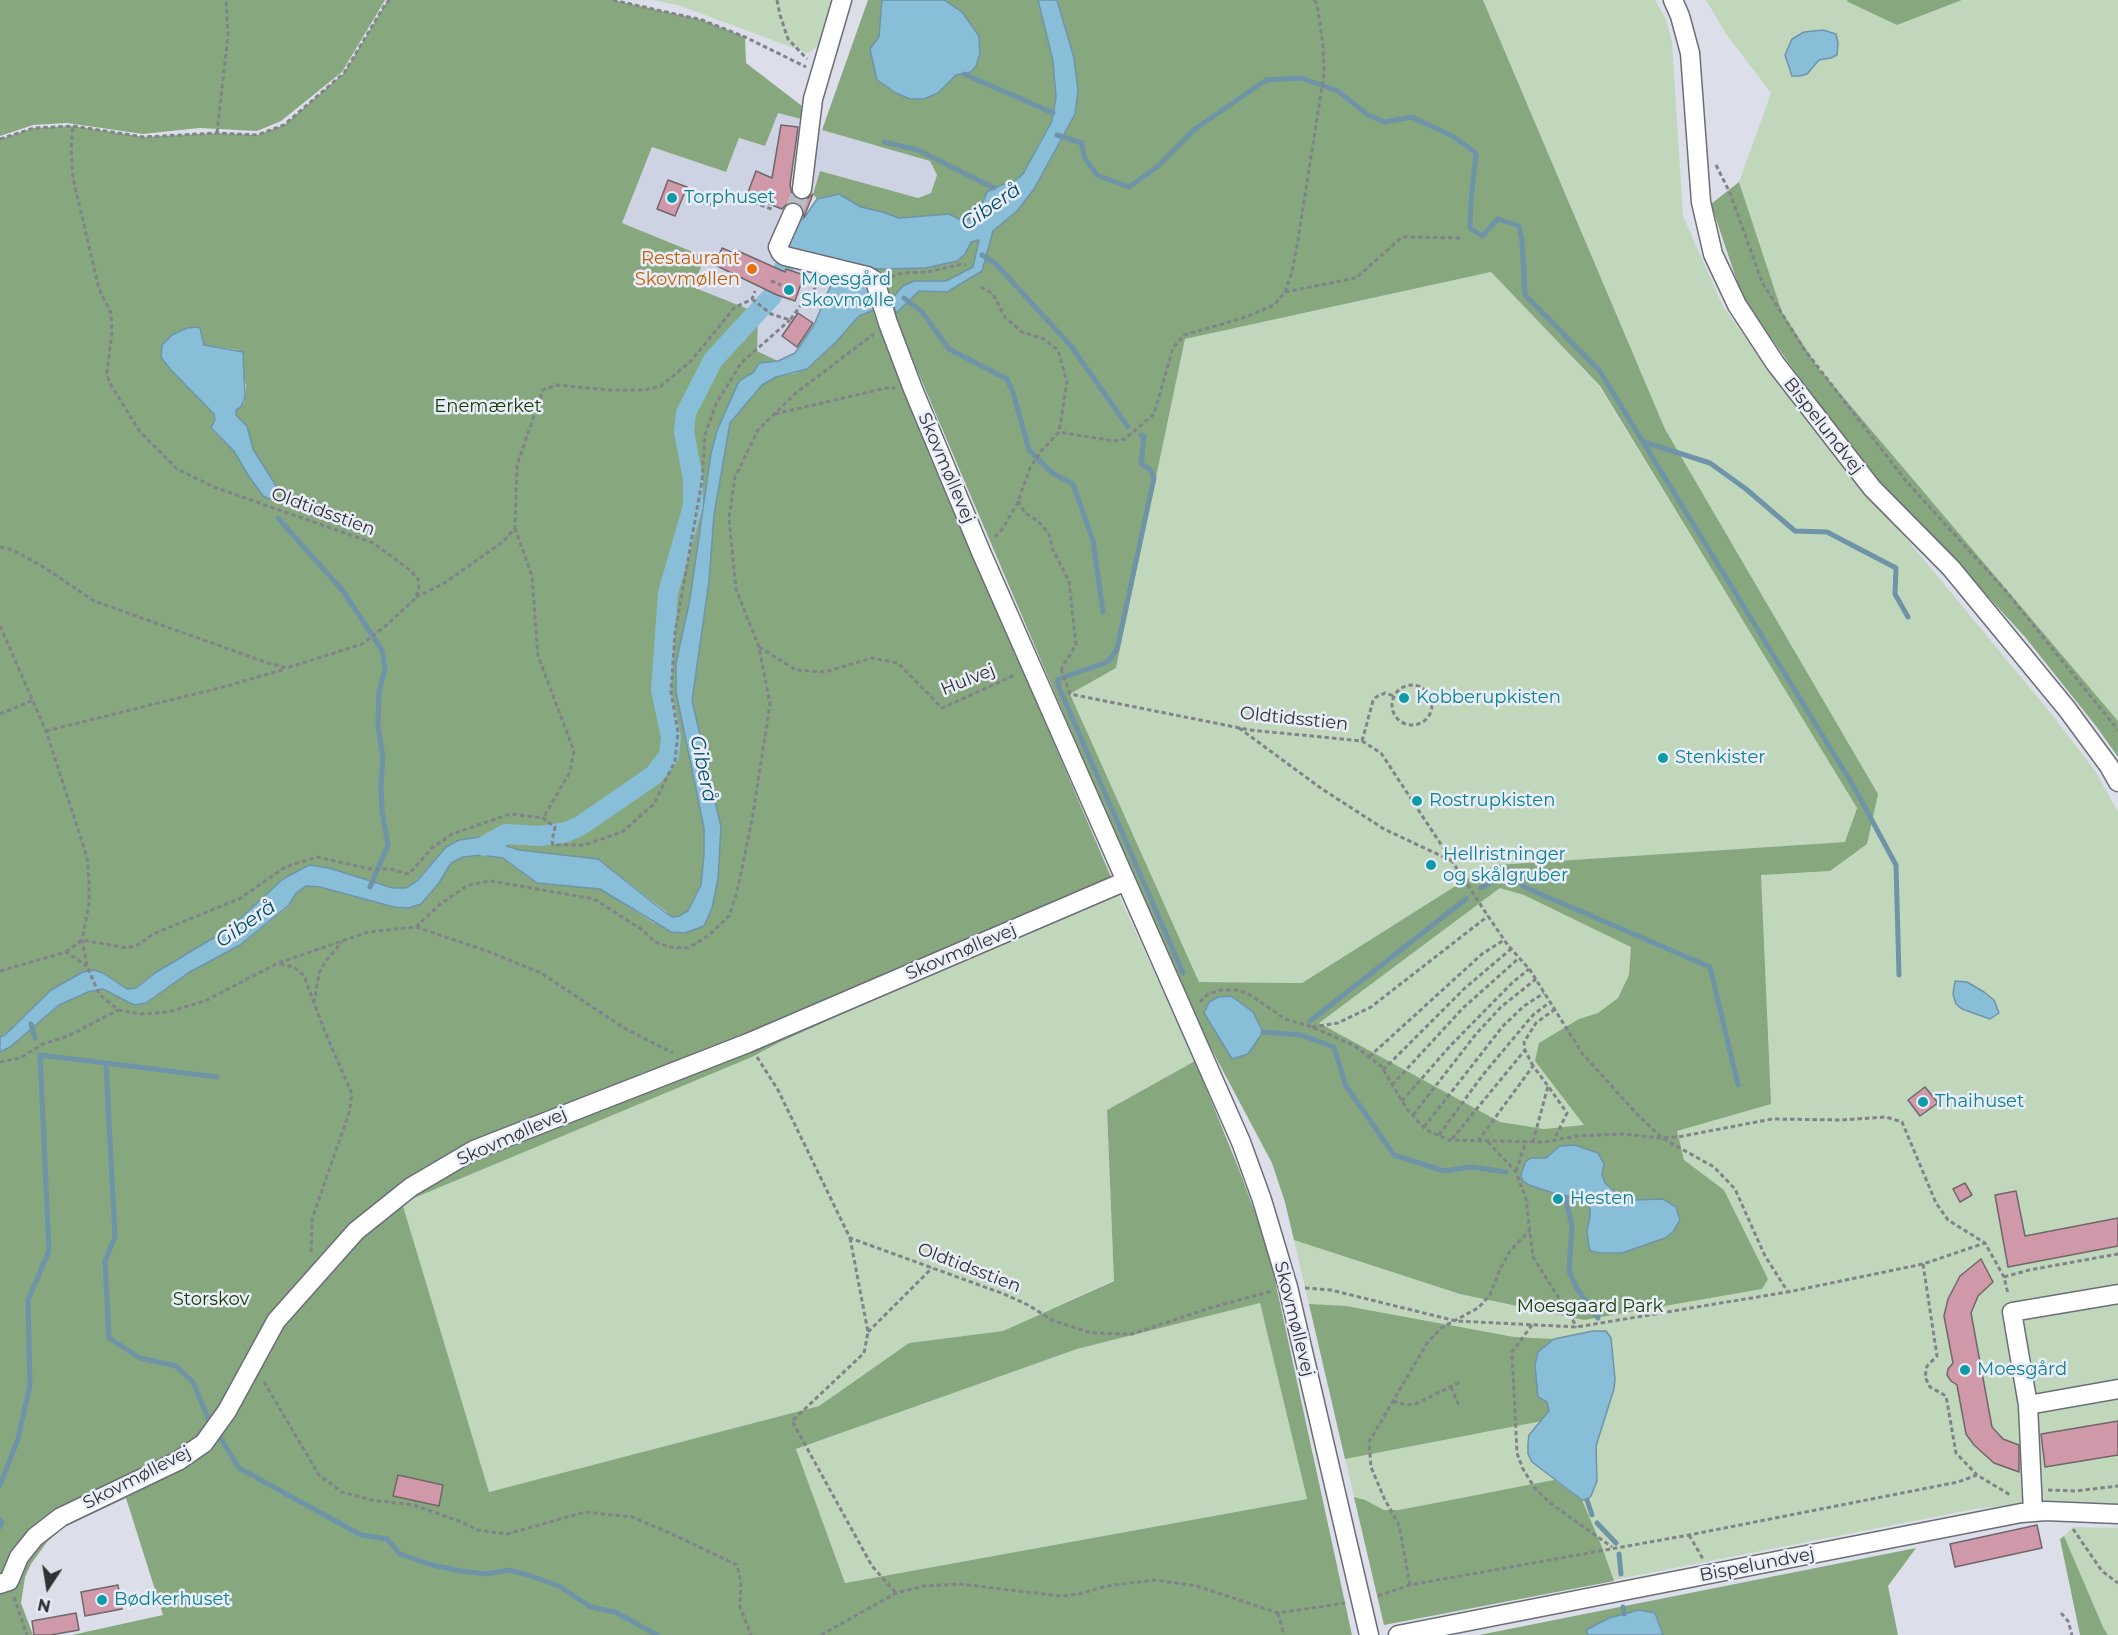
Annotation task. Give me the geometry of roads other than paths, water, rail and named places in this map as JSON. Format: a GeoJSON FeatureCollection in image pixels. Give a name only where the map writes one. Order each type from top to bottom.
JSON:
{"type":"FeatureCollection","features":[{"type":"Feature","properties":{"kind":"street"},"geometry":{"type":"LineString","coordinates":[[802,189],[813,99],[842,0]]}},
{"type":"Feature","properties":{"kind":"street","name":"Bispelundvej"},"geometry":{"type":"LineString","coordinates":[[1673,0],[1690,53],[1701,202],[1713,254],[1737,305],[1775,363],[1872,488],[1951,568],[2067,709],[2118,782]]}},
{"type":"Feature","properties":{"kind":"street","name":"Skovmøllevej"},"geometry":{"type":"LineString","coordinates":[[792,215],[778,248],[781,253],[871,279],[913,389],[981,552],[1241,1142],[1262,1200],[1288,1287],[1369,1635]]}},
{"type":"Feature","properties":{"kind":"street","name":"Skovmøllevej"},"geometry":{"type":"LineString","coordinates":[[4,1582],[19,1557],[35,1537],[61,1516],[178,1461],[204,1443],[227,1411],[276,1321],[356,1231],[411,1187],[474,1150],[748,1043],[1126,881]]}},
{"type":"Feature","properties":{"kind":"street"},"geometry":{"type":"LineString","coordinates":[[2033,1512],[2028,1405],[2012,1312],[2118,1294]]}},
{"type":"Feature","properties":{"kind":"street"},"geometry":{"type":"LineString","coordinates":[[2028,1405],[2118,1389]]}},
{"type":"Feature","properties":{"kind":"street","name":"Bispelundvej"},"geometry":{"type":"LineString","coordinates":[[1398,1635],[2033,1512],[2118,1514]]}},
{"type":"Feature","properties":{"kind":"water"},"geometry":{"type":"Polygon","coordinates":[[[882,0],[944,0],[962,12],[979,36],[980,53],[976,66],[971,72],[956,75],[938,93],[924,99],[910,99],[877,80],[870,49],[879,37],[882,0]]]}},
{"type":"Feature","properties":{"kind":"water","name":"Giberå"},"geometry":{"type":"Polygon","coordinates":[[[1038,0],[1057,0],[1074,58],[1078,91],[1075,114],[1034,189],[1017,211],[993,231],[982,271],[947,292],[919,291],[896,313],[891,297],[903,286],[914,281],[946,281],[973,267],[979,240],[971,242],[965,254],[957,261],[926,268],[863,268],[786,248],[796,222],[804,218],[817,199],[839,194],[861,207],[899,218],[949,214],[959,219],[970,220],[979,211],[987,192],[1003,184],[1010,185],[1023,174],[1052,121],[1056,97],[1053,61],[1038,0]]]}},
{"type":"Feature","properties":{"kind":"water"},"geometry":{"type":"Polygon","coordinates":[[[1823,30],[1836,34],[1837,55],[1819,60],[1807,74],[1792,76],[1785,55],[1792,39],[1804,32],[1823,30]]]}},
{"type":"Feature","properties":{"kind":"water","name":"Giberå"},"geometry":{"type":"Polygon","coordinates":[[[843,275],[858,280],[868,287],[876,309],[859,316],[807,369],[776,377],[762,385],[730,423],[714,515],[709,581],[692,700],[721,827],[718,879],[712,908],[704,926],[685,933],[671,932],[600,889],[537,883],[503,858],[481,855],[463,857],[451,863],[439,883],[421,904],[408,908],[394,907],[320,887],[306,886],[296,893],[289,905],[240,945],[188,973],[146,1003],[135,1005],[103,989],[88,992],[59,1005],[10,1047],[0,1052],[0,1037],[5,1035],[51,990],[83,972],[94,970],[103,973],[127,989],[136,988],[155,973],[230,928],[283,879],[309,865],[329,868],[393,888],[406,888],[417,881],[446,847],[459,840],[479,837],[519,850],[598,859],[666,913],[673,917],[688,911],[701,885],[704,828],[676,692],[676,663],[690,599],[711,453],[717,431],[739,381],[754,372],[759,363],[778,361],[795,353],[814,325],[833,280],[843,275]]]}},
{"type":"Feature","properties":{"kind":"water"},"geometry":{"type":"Polygon","coordinates":[[[187,328],[200,328],[204,345],[243,352],[245,397],[241,407],[236,410],[236,415],[247,426],[253,449],[275,484],[273,497],[269,499],[263,496],[234,451],[211,428],[215,420],[214,414],[161,357],[162,345],[172,335],[187,328]]]}},
{"type":"Feature","properties":{"kind":"water"},"geometry":{"type":"Polygon","coordinates":[[[1955,981],[1967,982],[1984,992],[1994,1000],[1999,1013],[1990,1019],[1962,1009],[1956,1004],[1953,994],[1955,981]]]}},
{"type":"Feature","properties":{"kind":"water"},"geometry":{"type":"Polygon","coordinates":[[[1231,996],[1253,1012],[1263,1032],[1248,1054],[1232,1059],[1204,1013],[1209,1002],[1218,997],[1231,996]]]}},
{"type":"Feature","properties":{"kind":"water"},"geometry":{"type":"Polygon","coordinates":[[[1575,1145],[1598,1153],[1604,1164],[1602,1174],[1605,1183],[1619,1195],[1633,1200],[1663,1199],[1676,1207],[1680,1220],[1673,1232],[1665,1238],[1622,1253],[1591,1251],[1587,1231],[1590,1208],[1582,1196],[1577,1193],[1565,1197],[1529,1185],[1522,1180],[1521,1174],[1526,1161],[1531,1158],[1546,1158],[1560,1146],[1575,1145]]]}},
{"type":"Feature","properties":{"kind":"water"},"geometry":{"type":"Polygon","coordinates":[[[1593,1331],[1606,1331],[1611,1338],[1615,1379],[1596,1446],[1597,1481],[1591,1496],[1587,1500],[1582,1500],[1532,1462],[1528,1454],[1528,1443],[1529,1435],[1549,1411],[1547,1402],[1538,1397],[1535,1365],[1538,1352],[1554,1339],[1593,1331]]]}},
{"type":"Feature","properties":{"kind":"water"},"geometry":{"type":"Polygon","coordinates":[[[1639,1610],[1655,1613],[1663,1635],[1588,1635],[1586,1630],[1609,1618],[1639,1610]]]}},
{"type":"Feature","properties":{"kind":"waterway"},"geometry":{"type":"LineString","coordinates":[[964,74],[1053,113]]}},
{"type":"Feature","properties":{"kind":"waterway"},"geometry":{"type":"LineString","coordinates":[[1057,135],[1082,143],[1084,157],[1097,175],[1129,187],[1157,167],[1195,129],[1266,80],[1301,78],[1338,91],[1368,115],[1385,122],[1412,117],[1454,137],[1476,153],[1470,228],[1482,236],[1498,219],[1519,226],[1525,295],[1599,370],[1854,787],[1896,865],[1899,975]]}},
{"type":"Feature","properties":{"kind":"waterway","name":"Giberå"},"geometry":{"type":"LineString","coordinates":[[884,142],[918,150],[994,188]]}},
{"type":"Feature","properties":{"kind":"waterway"},"geometry":{"type":"LineString","coordinates":[[982,255],[995,263],[1071,346],[1128,427]]}},
{"type":"Feature","properties":{"kind":"waterway"},"geometry":{"type":"LineString","coordinates":[[484,846],[506,834],[540,836],[566,832],[580,826],[654,775],[669,756],[671,737],[661,690],[668,593],[693,506],[693,479],[684,432],[686,413],[713,360],[772,296],[785,265]]}},
{"type":"Feature","properties":{"kind":"waterway"},"geometry":{"type":"LineString","coordinates":[[904,298],[922,312],[949,349],[1007,379],[1013,392],[1029,450],[1051,472],[1073,484],[1093,541],[1103,612]]}},
{"type":"Feature","properties":{"kind":"waterway"},"geometry":{"type":"LineString","coordinates":[[1141,435],[1144,436],[1141,464],[1150,469],[1154,478],[1117,649],[1105,663],[1058,679],[1058,685],[1183,973]]}},
{"type":"Feature","properties":{"kind":"waterway"},"geometry":{"type":"LineString","coordinates":[[1644,442],[1710,463],[1746,489],[1795,531],[1827,532],[1896,568],[1895,594],[1908,617]]}},
{"type":"Feature","properties":{"kind":"waterway"},"geometry":{"type":"LineString","coordinates":[[278,518],[343,591],[382,650],[385,669],[379,692],[378,725],[383,757],[382,811],[388,845],[370,887]]}},
{"type":"Feature","properties":{"kind":"waterway"},"geometry":{"type":"LineString","coordinates":[[1481,888],[1504,875],[1519,881],[1524,887],[1710,967],[1738,1085]]}},
{"type":"Feature","properties":{"kind":"waterway"},"geometry":{"type":"LineString","coordinates":[[1310,1021],[1466,899]]}},
{"type":"Feature","properties":{"kind":"waterway"},"geometry":{"type":"LineString","coordinates":[[31,1024],[35,1038]]}},
{"type":"Feature","properties":{"kind":"waterway"},"geometry":{"type":"LineString","coordinates":[[1263,1032],[1301,1035],[1334,1047],[1346,1086],[1394,1155],[1444,1171],[1471,1167],[1506,1172]]}},
{"type":"Feature","properties":{"kind":"waterway"},"geometry":{"type":"LineString","coordinates":[[0,1485],[18,1439],[30,1385],[28,1300],[49,1251],[40,1055],[106,1063],[115,1237],[105,1261],[109,1338],[140,1358],[176,1366],[193,1382],[210,1423]]}},
{"type":"Feature","properties":{"kind":"waterway"},"geometry":{"type":"LineString","coordinates":[[106,1063],[217,1077]]}},
{"type":"Feature","properties":{"kind":"waterway"},"geometry":{"type":"LineString","coordinates":[[1565,1197],[1572,1226],[1569,1271],[1576,1287],[1598,1318]]}},
{"type":"Feature","properties":{"kind":"waterway"},"geometry":{"type":"LineString","coordinates":[[221,1439],[239,1468],[361,1535],[387,1539],[400,1554],[432,1565],[461,1571],[486,1574],[509,1570],[528,1575],[559,1586],[591,1607],[615,1612],[657,1635]]}},
{"type":"Feature","properties":{"kind":"waterway"},"geometry":{"type":"LineString","coordinates":[[1587,1500],[1592,1515]]}},
{"type":"Feature","properties":{"kind":"waterway"},"geometry":{"type":"LineString","coordinates":[[0,1520],[2,1523],[0,1527]]}},
{"type":"Feature","properties":{"kind":"waterway"},"geometry":{"type":"LineString","coordinates":[[1597,1523],[1616,1543]]}},
{"type":"Feature","properties":{"kind":"waterway"},"geometry":{"type":"LineString","coordinates":[[1619,1554],[1621,1574]]}},
{"type":"Feature","properties":{"kind":"waterway"},"geometry":{"type":"LineString","coordinates":[[1623,1607],[1624,1614]]}},
{"type":"Feature","properties":{"kind":"tunnel"},"geometry":{"type":"LineString","coordinates":[[793,213],[802,189]]}},
{"type":"Feature","properties":{"kind":"place","name":"Torphuset"},"geometry":{"type":"Point","coordinates":[672,198]}},
{"type":"Feature","properties":{"kind":"place","name":"Restaurant Skovmøllen"},"geometry":{"type":"Point","coordinates":[752,269]}},
{"type":"Feature","properties":{"kind":"place","name":"Moesgård Skovmølle"},"geometry":{"type":"Point","coordinates":[789,290]}},
{"type":"Feature","properties":{"kind":"place","name":"Kobberupkisten"},"geometry":{"type":"Point","coordinates":[1404,698]}},
{"type":"Feature","properties":{"kind":"place","name":"Stenkister"},"geometry":{"type":"Point","coordinates":[1663,758]}},
{"type":"Feature","properties":{"kind":"place","name":"Rostrupkisten"},"geometry":{"type":"Point","coordinates":[1417,801]}},
{"type":"Feature","properties":{"kind":"place","name":"Hellristninger og skålgruber"},"geometry":{"type":"Point","coordinates":[1431,865]}},
{"type":"Feature","properties":{"kind":"place","name":"Thaihuset"},"geometry":{"type":"Point","coordinates":[1923,1102]}},
{"type":"Feature","properties":{"kind":"place","name":"Hesten"},"geometry":{"type":"Point","coordinates":[1558,1199]}},
{"type":"Feature","properties":{"kind":"place","name":"Moesgård"},"geometry":{"type":"Point","coordinates":[1965,1370]}},
{"type":"Feature","properties":{"kind":"place","name":"Bødkerhuset"},"geometry":{"type":"Point","coordinates":[102,1600]}},
{"type":"Feature","properties":{"kind":"park label","name":"Enemærket"},"geometry":{"type":"Point","coordinates":[488,407]}},
{"type":"Feature","properties":{"kind":"park label","name":"Storskov"},"geometry":{"type":"Point","coordinates":[211,1300]}},
{"type":"Feature","properties":{"kind":"park label","name":"Moesgaard Park"},"geometry":{"type":"Point","coordinates":[1590,1307]}}]}
